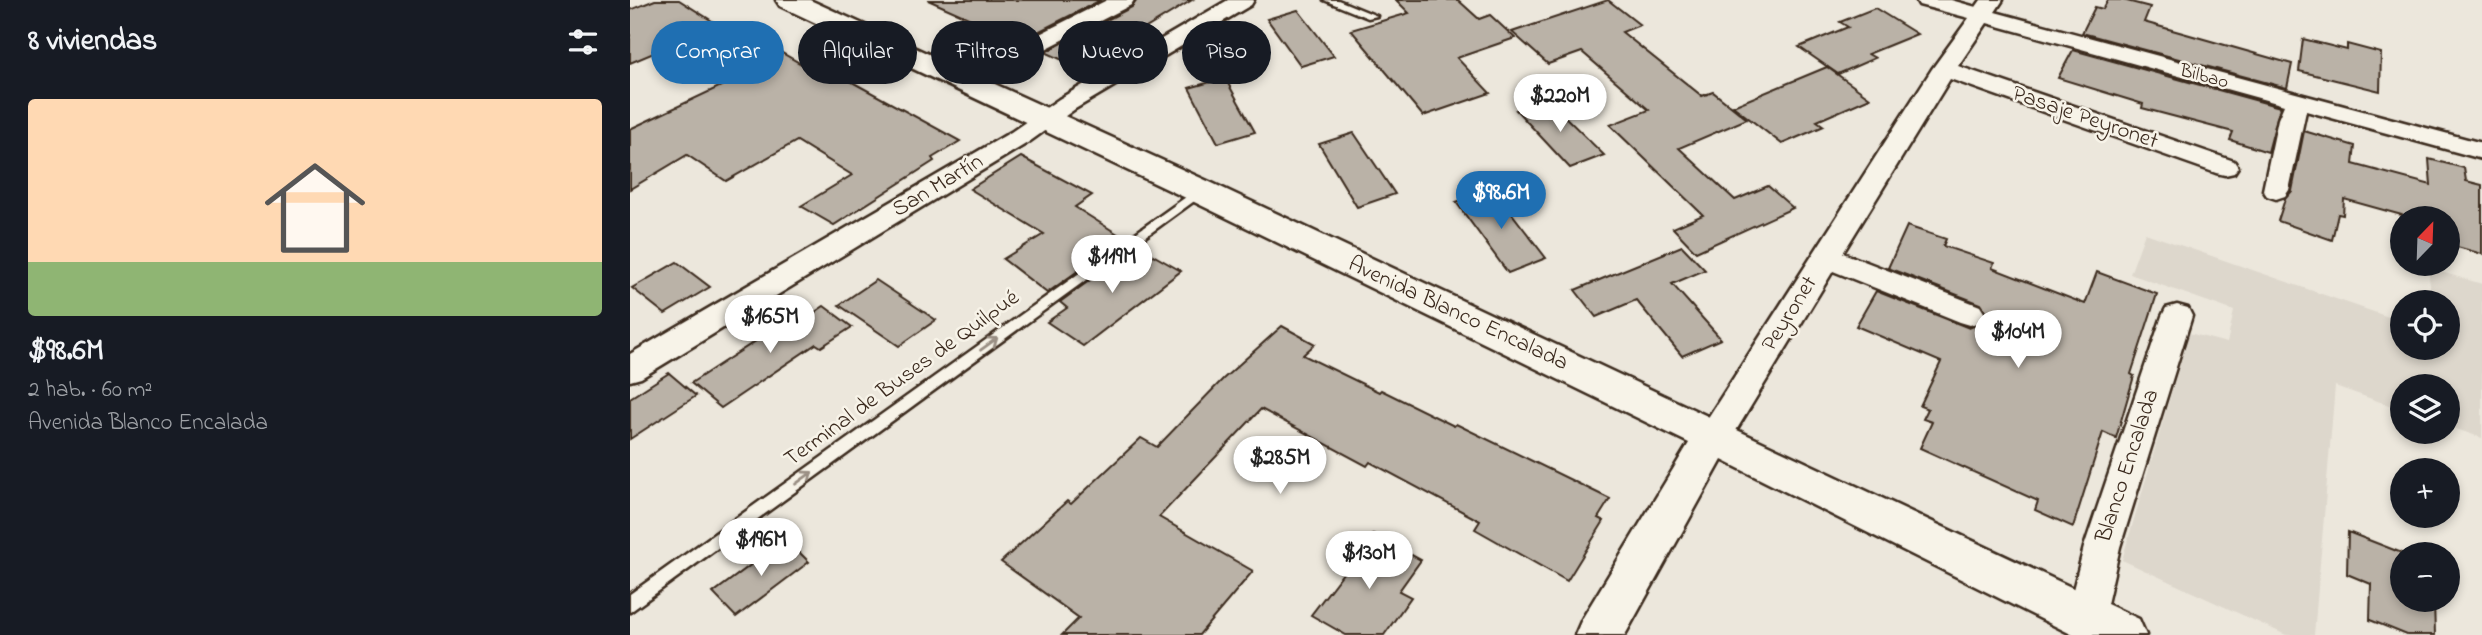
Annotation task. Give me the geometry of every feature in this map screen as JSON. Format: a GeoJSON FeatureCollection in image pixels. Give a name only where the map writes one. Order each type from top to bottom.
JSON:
{"type":"FeatureCollection","features":[{"type":"Feature","properties":{"kind":"street","name":"Avenida Blanco Encalada"},"geometry":{"type":"LineString","coordinates":[[789,0],[1200,191],[2103,626]]}},
{"type":"Feature","properties":{"kind":"street"},"geometry":{"type":"LineString","coordinates":[[967,85],[1018,54],[1123,0]]}},
{"type":"Feature","properties":{"kind":"street","name":"San Martín"},"geometry":{"type":"LineString","coordinates":[[630,369],[1020,137],[1074,99],[1243,0]]}},
{"type":"Feature","properties":{"kind":"street","name":"Bilbao"},"geometry":{"type":"LineString","coordinates":[[1927,0],[1986,8],[2297,102],[2482,151]]}},
{"type":"Feature","properties":{"kind":"street","name":"Peyronet"},"geometry":{"type":"LineString","coordinates":[[1599,635],[1714,437],[1825,257],[1944,69],[1986,8]]}},
{"type":"Feature","properties":{"kind":"street","name":"Pasaje Peyronet"},"geometry":{"type":"LineString","coordinates":[[1944,69],[2225,167]]}},
{"type":"Feature","properties":{"kind":"street"},"geometry":{"type":"LineString","coordinates":[[2276,190],[2290,119],[2297,102]]}},
{"type":"Feature","properties":{"kind":"street"},"geometry":{"type":"LineString","coordinates":[[1825,257],[1970,314]]}},
{"type":"Feature","properties":{"kind":"street","name":"Blanco Encalada"},"geometry":{"type":"LineString","coordinates":[[2103,626],[2102,547],[2177,317]]}},
{"type":"Feature","properties":{"kind":"lane"},"geometry":{"type":"LineString","coordinates":[[1329,0],[1372,16]]}},
{"type":"Feature","properties":{"kind":"lane","name":"Terminal de Buses de Quilpué"},"geometry":{"type":"LineString","coordinates":[[630,604],[1200,191]]}},
{"type":"Feature","properties":{"kind":"shaded area"},"geometry":{"type":"Polygon","coordinates":[[[2145,233],[2390,318],[2390,360],[2460,360],[2460,290],[2431,290],[2429,276],[2455,276],[2482,284],[2482,438],[2460,430],[2460,374],[2390,374],[2390,405],[2335,386],[2314,635],[2286,635],[2122,560],[2189,333],[2227,343],[2234,311],[2130,274],[2145,233]]]}},
{"type":"Feature","properties":{"kind":"building"},"geometry":{"type":"Polygon","coordinates":[[[655,0],[679,0],[712,21],[651,21],[651,54],[630,63],[630,10],[655,0]]]}},
{"type":"Feature","properties":{"kind":"building"},"geometry":{"type":"Polygon","coordinates":[[[928,0],[1101,0],[1044,29],[1044,21],[975,21],[928,0]]]}},
{"type":"Feature","properties":{"kind":"building"},"geometry":{"type":"Polygon","coordinates":[[[1137,0],[1192,0],[1157,21],[1105,21],[1132,7],[1137,0]]]}},
{"type":"Feature","properties":{"kind":"building"},"geometry":{"type":"Polygon","coordinates":[[[1396,0],[1458,0],[1479,19],[1490,15],[1515,38],[1457,58],[1490,93],[1423,116],[1351,30],[1409,13],[1396,0]]]}},
{"type":"Feature","properties":{"kind":"building"},"geometry":{"type":"Polygon","coordinates":[[[1608,0],[1640,25],[1622,32],[1702,96],[1713,92],[1747,119],[1679,148],[1735,200],[1768,186],[1793,208],[1696,252],[1673,228],[1703,215],[1610,125],[1649,110],[1582,52],[1548,64],[1512,32],[1608,0]]]}},
{"type":"Feature","properties":{"kind":"building"},"geometry":{"type":"Polygon","coordinates":[[[2108,0],[2123,0],[2150,7],[2144,22],[2292,64],[2287,88],[2082,33],[2095,7],[2103,9],[2108,0]]]}},
{"type":"Feature","properties":{"kind":"building"},"geometry":{"type":"Polygon","coordinates":[[[1875,8],[1917,34],[1868,54],[1875,58],[1838,74],[1799,47],[1848,27],[1840,22],[1875,8]]]}},
{"type":"Feature","properties":{"kind":"building"},"geometry":{"type":"Polygon","coordinates":[[[1298,10],[1334,56],[1301,66],[1267,19],[1298,10]]]}},
{"type":"Feature","properties":{"kind":"building"},"geometry":{"type":"Polygon","coordinates":[[[2303,39],[2347,50],[2347,44],[2381,53],[2380,91],[2299,71],[2303,39]]]}},
{"type":"Feature","properties":{"kind":"building"},"geometry":{"type":"Polygon","coordinates":[[[1058,45],[1058,58],[1045,52],[1058,45]]]}},
{"type":"Feature","properties":{"kind":"building"},"geometry":{"type":"Polygon","coordinates":[[[2073,50],[2280,107],[2268,152],[2230,140],[2233,132],[2142,108],[2143,104],[2058,78],[2073,50]]]}},
{"type":"Feature","properties":{"kind":"building"},"geometry":{"type":"Polygon","coordinates":[[[784,54],[798,62],[798,84],[856,84],[960,141],[932,158],[934,161],[834,225],[801,206],[852,175],[797,141],[726,181],[687,155],[630,189],[630,129],[726,84],[784,84],[784,54]]]}},
{"type":"Feature","properties":{"kind":"building"},"geometry":{"type":"Polygon","coordinates":[[[1827,67],[1870,98],[1817,121],[1824,126],[1782,144],[1733,106],[1827,67]]]}},
{"type":"Feature","properties":{"kind":"building"},"geometry":{"type":"Polygon","coordinates":[[[1203,84],[1228,84],[1255,132],[1218,143],[1189,88],[1203,84]]]}},
{"type":"Feature","properties":{"kind":"building"},"geometry":{"type":"Polygon","coordinates":[[[1547,99],[1604,155],[1570,168],[1516,110],[1547,99]]]}},
{"type":"Feature","properties":{"kind":"building"},"geometry":{"type":"Polygon","coordinates":[[[2304,131],[2355,146],[2353,164],[2431,185],[2429,159],[2464,168],[2466,181],[2482,185],[2482,254],[2460,248],[2460,206],[2390,206],[2390,212],[2344,199],[2343,215],[2338,214],[2332,240],[2278,221],[2285,199],[2292,191],[2304,131]]]}},
{"type":"Feature","properties":{"kind":"building"},"geometry":{"type":"Polygon","coordinates":[[[1354,133],[1395,194],[1357,207],[1319,144],[1354,133]]]}},
{"type":"Feature","properties":{"kind":"building"},"geometry":{"type":"Polygon","coordinates":[[[1021,157],[1092,195],[1075,207],[1124,238],[1047,293],[1003,259],[1044,234],[970,189],[1021,157]]]}},
{"type":"Feature","properties":{"kind":"building"},"geometry":{"type":"Polygon","coordinates":[[[1493,189],[1546,258],[1508,273],[1456,202],[1493,189]]]}},
{"type":"Feature","properties":{"kind":"building"},"geometry":{"type":"Polygon","coordinates":[[[1907,226],[1946,239],[1943,246],[1994,263],[1992,268],[2085,304],[2097,272],[2157,294],[2131,374],[2134,376],[2116,438],[2103,432],[2073,527],[2035,510],[2038,501],[1920,448],[1932,422],[1923,419],[1928,409],[1920,406],[1941,362],[1856,326],[1876,291],[1969,328],[1982,323],[1987,313],[1981,304],[1888,268],[1907,226]]]}},
{"type":"Feature","properties":{"kind":"building"},"geometry":{"type":"Polygon","coordinates":[[[1137,246],[1181,271],[1083,346],[1047,322],[1067,308],[1060,302],[1137,246]]]}},
{"type":"Feature","properties":{"kind":"building"},"geometry":{"type":"Polygon","coordinates":[[[1682,246],[1705,270],[1672,284],[1721,339],[1682,356],[1636,300],[1596,317],[1575,290],[1682,246]]]}},
{"type":"Feature","properties":{"kind":"building"},"geometry":{"type":"Polygon","coordinates":[[[677,262],[710,287],[665,314],[632,288],[677,262]]]}},
{"type":"Feature","properties":{"kind":"building"},"geometry":{"type":"Polygon","coordinates":[[[876,280],[936,320],[899,346],[839,305],[876,280]]]}},
{"type":"Feature","properties":{"kind":"building"},"geometry":{"type":"Polygon","coordinates":[[[824,306],[852,327],[821,347],[816,344],[721,408],[691,383],[802,311],[809,316],[824,306]]]}},
{"type":"Feature","properties":{"kind":"building"},"geometry":{"type":"Polygon","coordinates":[[[1282,326],[1315,344],[1303,355],[1454,426],[1456,424],[1610,499],[1598,518],[1604,521],[1567,581],[1475,529],[1480,521],[1370,462],[1367,466],[1261,409],[1159,517],[1253,571],[1199,635],[1062,635],[1079,618],[1001,562],[1067,501],[1071,504],[1141,438],[1157,447],[1223,379],[1282,326]]]}},
{"type":"Feature","properties":{"kind":"building"},"geometry":{"type":"Polygon","coordinates":[[[669,373],[696,396],[630,439],[630,398],[669,373]]]}},
{"type":"Feature","properties":{"kind":"building"},"geometry":{"type":"Polygon","coordinates":[[[2348,532],[2390,548],[2390,612],[2434,612],[2435,635],[2407,635],[2370,620],[2371,584],[2347,574],[2348,532]]]}},
{"type":"Feature","properties":{"kind":"building"},"geometry":{"type":"Polygon","coordinates":[[[1373,534],[1421,560],[1399,591],[1411,597],[1384,635],[1346,635],[1311,615],[1373,534]]]}},
{"type":"Feature","properties":{"kind":"building"},"geometry":{"type":"Polygon","coordinates":[[[786,539],[809,562],[736,617],[713,593],[786,539]]]}}]}
